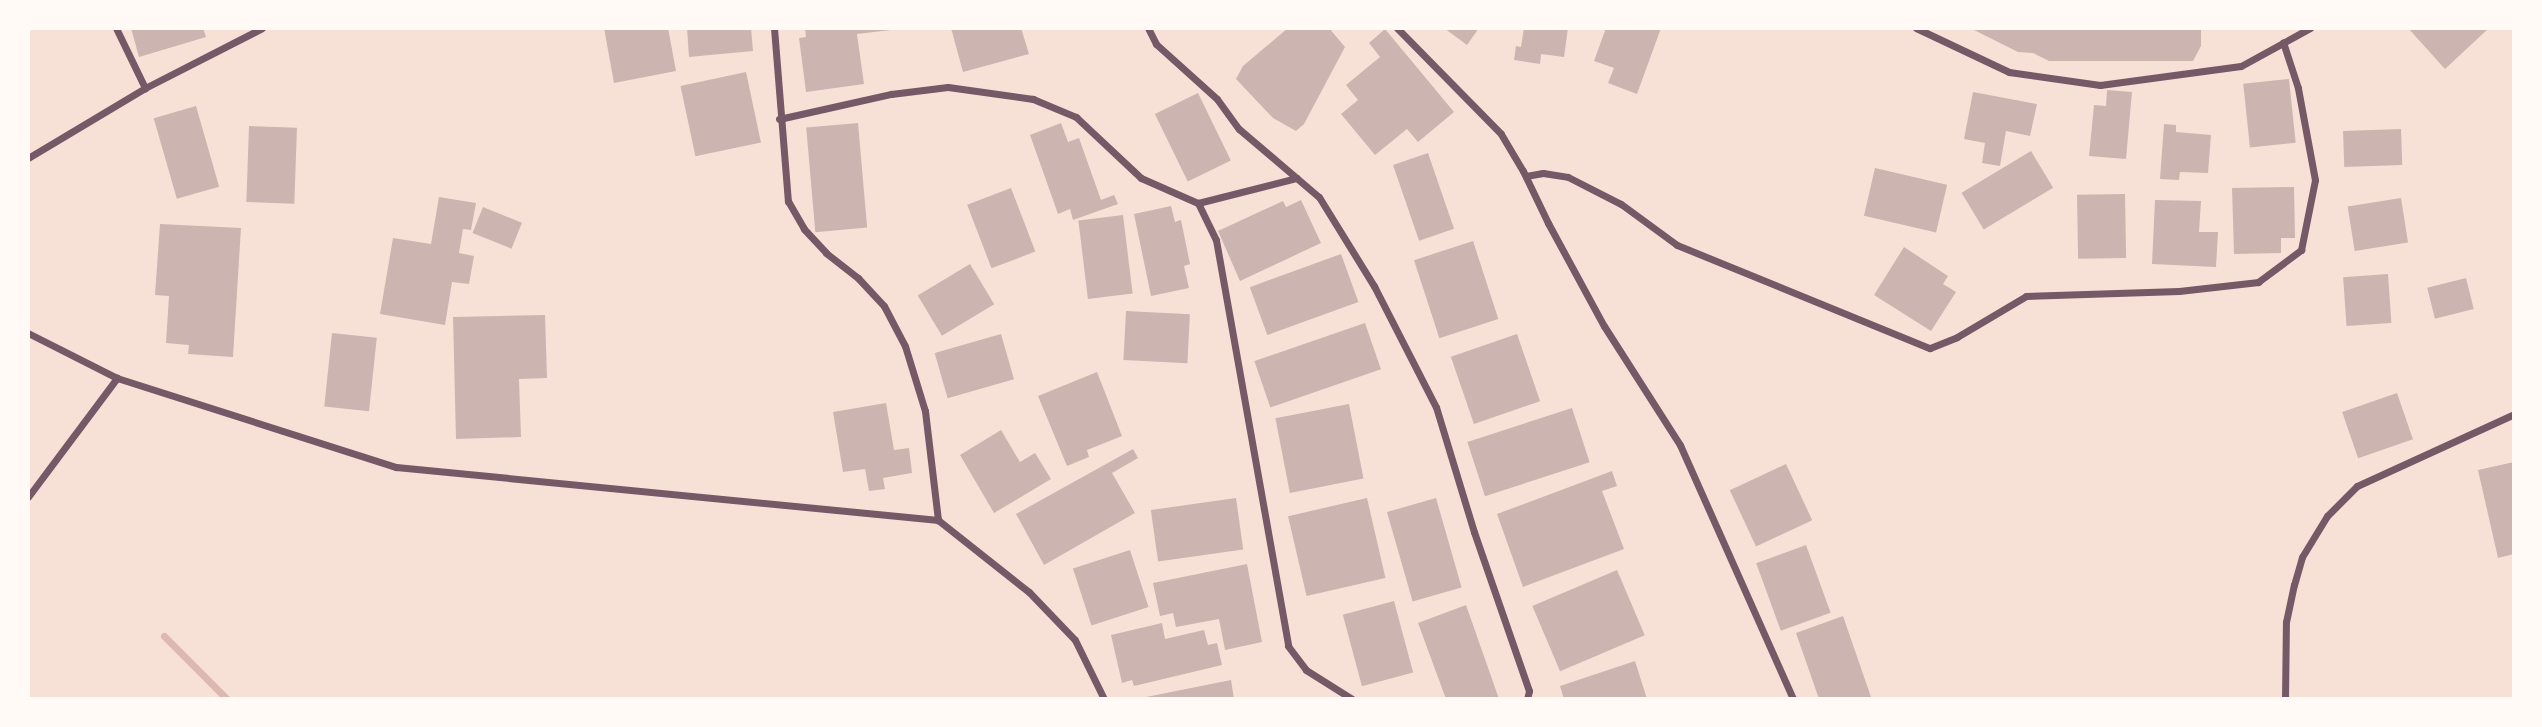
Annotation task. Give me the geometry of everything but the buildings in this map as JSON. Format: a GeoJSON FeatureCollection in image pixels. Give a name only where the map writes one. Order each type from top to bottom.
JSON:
{"type":"FeatureCollection","features":[{"type":"Feature","properties":{"kind":"street"},"geometry":{"type":"LineString","coordinates":[[116,28],[145,88]]}},
{"type":"Feature","properties":{"kind":"street"},"geometry":{"type":"LineString","coordinates":[[28,158],[145,88],[262,28]]}},
{"type":"Feature","properties":{"kind":"street"},"geometry":{"type":"LineString","coordinates":[[774,28],[779,120],[788,201],[804,229],[826,253],[858,278],[884,306],[905,346],[925,411],[938,520]]}},
{"type":"Feature","properties":{"kind":"street"},"geometry":{"type":"LineString","coordinates":[[1148,28],[1156,44],[1217,99],[1239,129],[1319,197],[1374,286],[1436,407],[1474,532],[1529,691],[1527,699]]}},
{"type":"Feature","properties":{"kind":"street"},"geometry":{"type":"LineString","coordinates":[[1397,28],[1501,134],[1526,176],[1604,326],[1680,445],[1793,699]]}},
{"type":"Feature","properties":{"kind":"street"},"geometry":{"type":"LineString","coordinates":[[1916,28],[2009,72],[2100,85],[2241,65],[2310,28]]}},
{"type":"Feature","properties":{"kind":"street"},"geometry":{"type":"LineString","coordinates":[[1526,176],[1543,173],[1568,177],[1621,204],[1677,245],[1930,348],[1957,337],[2026,296],[2179,291],[2258,282],[2301,250],[2315,180],[2298,88],[2284,42]]}},
{"type":"Feature","properties":{"kind":"street"},"geometry":{"type":"LineString","coordinates":[[779,120],[891,94],[948,86],[1033,99],[1076,117],[1141,178],[1198,203],[1297,178]]}},
{"type":"Feature","properties":{"kind":"street"},"geometry":{"type":"LineString","coordinates":[[1198,203],[1216,240],[1288,646],[1306,670],[1352,699]]}},
{"type":"Feature","properties":{"kind":"street"},"geometry":{"type":"LineString","coordinates":[[28,333],[117,378],[396,467],[938,520],[1029,592],[1075,640],[1104,699]]}},
{"type":"Feature","properties":{"kind":"street"},"geometry":{"type":"LineString","coordinates":[[28,497],[117,378]]}},
{"type":"Feature","properties":{"kind":"street"},"geometry":{"type":"LineString","coordinates":[[2285,699],[2286,622],[2294,585],[2302,556],[2327,516],[2357,486],[2514,414]]}},
{"type":"Feature","properties":{"kind":"waterway"},"geometry":{"type":"LineString","coordinates":[[164,636],[227,699]]}}]}
